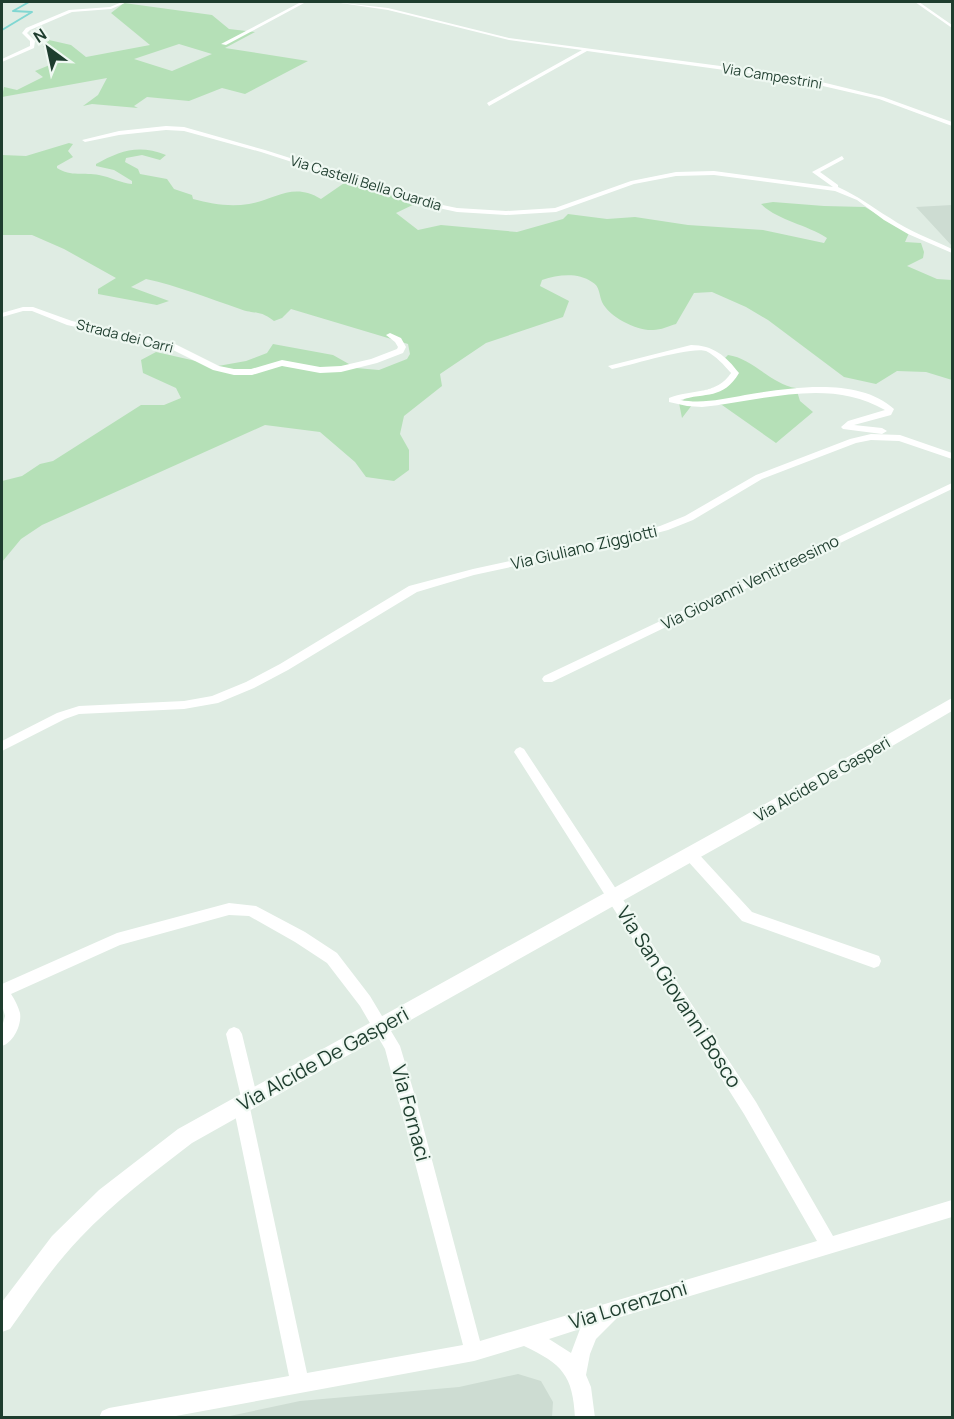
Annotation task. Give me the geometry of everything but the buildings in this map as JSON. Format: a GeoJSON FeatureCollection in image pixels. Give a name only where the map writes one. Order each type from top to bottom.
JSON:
{"type":"FeatureCollection","features":[{"type":"Feature","properties":{"kind":"street"},"geometry":{"type":"LineString","coordinates":[[2,61],[32,47],[33,41],[24,33],[28,29],[71,11],[111,8],[124,2]]}},
{"type":"Feature","properties":{"kind":"street"},"geometry":{"type":"LineString","coordinates":[[224,44],[304,2]]}},
{"type":"Feature","properties":{"kind":"street","name":"Via Campestrini"},"geometry":{"type":"LineString","coordinates":[[336,2],[388,9],[509,39],[797,78],[881,98],[952,124]]}},
{"type":"Feature","properties":{"kind":"street"},"geometry":{"type":"LineString","coordinates":[[917,2],[952,27]]}},
{"type":"Feature","properties":{"kind":"street"},"geometry":{"type":"LineString","coordinates":[[489,104],[585,51]]}},
{"type":"Feature","properties":{"kind":"street","name":"Via Castelli Bella Guardia"},"geometry":{"type":"LineString","coordinates":[[85,140],[119,133],[166,128],[184,129],[263,151],[427,204],[475,211],[525,213],[556,210],[633,182],[693,172],[714,173],[837,189],[859,199],[895,225],[952,251]]}},
{"type":"Feature","properties":{"kind":"street"},"geometry":{"type":"LineString","coordinates":[[837,189],[837,186],[815,172],[842,158]]}},
{"type":"Feature","properties":{"kind":"street","name":"Strada dei Carri"},"geometry":{"type":"LineString","coordinates":[[2,315],[23,309],[37,310],[76,325],[170,345],[216,368],[240,372],[252,372],[282,363],[320,370],[353,366],[400,351],[402,347],[398,340],[390,335]]}},
{"type":"Feature","properties":{"kind":"street"},"geometry":{"type":"LineString","coordinates":[[612,366],[640,361],[690,345],[707,349],[726,361],[735,373],[730,383],[714,391],[680,396],[672,400],[699,405],[777,393],[848,390],[867,396],[890,409],[888,413],[851,423],[846,427],[876,430],[951,453]]}},
{"type":"Feature","properties":{"kind":"street","name":"Via Giuliano Ziggiotti"},"geometry":{"type":"LineString","coordinates":[[2,746],[61,716],[79,710],[184,705],[214,700],[250,686],[413,589],[473,572],[642,535],[689,518],[759,477],[853,441],[871,437],[900,438]]}},
{"type":"Feature","properties":{"kind":"street","name":"Via Giovanni Ventitreesimo"},"geometry":{"type":"LineString","coordinates":[[548,679],[952,486]]}},
{"type":"Feature","properties":{"kind":"street","name":"Via Alcide De Gasperi"},"geometry":{"type":"LineString","coordinates":[[2,1321],[36,1272],[88,1215],[135,1173],[185,1136],[690,854],[952,704]]}},
{"type":"Feature","properties":{"kind":"street","name":"Via San Giovanni Bosco"},"geometry":{"type":"LineString","coordinates":[[520,752],[750,1107],[829,1245]]}},
{"type":"Feature","properties":{"kind":"street"},"geometry":{"type":"LineString","coordinates":[[690,854],[747,917],[874,961]]}},
{"type":"Feature","properties":{"kind":"street","name":"Via Fornaci"},"geometry":{"type":"LineString","coordinates":[[2,991],[117,939],[229,909],[244,909],[282,927],[332,958],[347,975],[392,1046],[474,1352]]}},
{"type":"Feature","properties":{"kind":"street"},"geometry":{"type":"LineString","coordinates":[[2,991],[12,1008],[13,1018],[11,1026],[2,1039]]}},
{"type":"Feature","properties":{"kind":"street"},"geometry":{"type":"LineString","coordinates":[[234,1034],[300,1384]]}},
{"type":"Feature","properties":{"kind":"street","name":"Via Lorenzoni"},"geometry":{"type":"LineString","coordinates":[[109,1418],[474,1352],[620,1306],[952,1209]]}},
{"type":"Feature","properties":{"kind":"street"},"geometry":{"type":"LineString","coordinates":[[585,1418],[577,1372],[581,1348],[586,1334],[620,1306]]}},
{"type":"Feature","properties":{"kind":"street"},"geometry":{"type":"LineString","coordinates":[[524,1337],[556,1351],[577,1372]]}},
{"type":"Feature","properties":{"kind":"shaded area"},"geometry":{"type":"Polygon","coordinates":[[[952,205],[952,246],[916,207],[952,205]]]}},
{"type":"Feature","properties":{"kind":"shaded area"},"geometry":{"type":"Polygon","coordinates":[[[518,1374],[541,1381],[553,1402],[552,1417],[225,1417],[300,1401],[459,1387],[518,1374]]]}},
{"type":"Feature","properties":{"kind":"green space"},"geometry":{"type":"Polygon","coordinates":[[[124,3],[212,15],[229,29],[255,32],[225,48],[308,61],[245,94],[222,88],[189,101],[147,97],[134,106],[138,108],[92,104],[83,106],[98,95],[107,78],[2,97],[4,87],[17,90],[43,77],[35,71],[67,58],[55,50],[43,47],[49,40],[71,45],[86,57],[150,45],[111,13],[124,3]],[[179,44],[134,59],[172,71],[212,54],[179,44]]]}},
{"type":"Feature","properties":{"kind":"green space"},"geometry":{"type":"Polygon","coordinates":[[[69,143],[73,144],[68,151],[73,157],[57,166],[62,171],[99,175],[132,184],[132,181],[114,170],[96,166],[96,164],[130,150],[147,150],[166,155],[160,160],[142,155],[126,158],[125,162],[138,169],[140,174],[167,179],[174,189],[192,195],[193,199],[221,204],[249,204],[293,192],[311,194],[321,199],[350,179],[390,192],[390,194],[423,200],[396,213],[418,230],[441,225],[517,232],[563,219],[568,214],[607,219],[635,217],[688,225],[763,230],[824,243],[827,238],[776,215],[761,204],[773,202],[865,207],[909,233],[905,242],[921,243],[923,258],[907,266],[937,279],[952,280],[952,380],[926,372],[897,371],[876,384],[844,377],[768,320],[712,292],[694,293],[676,324],[656,330],[639,328],[611,313],[602,302],[597,286],[592,282],[567,275],[554,277],[542,280],[540,286],[569,301],[563,317],[486,343],[440,374],[442,386],[404,416],[400,434],[409,450],[409,470],[394,481],[366,477],[355,462],[320,432],[265,425],[42,525],[21,539],[2,562],[2,481],[22,476],[40,464],[53,461],[141,405],[164,405],[181,398],[176,388],[143,373],[141,360],[156,352],[218,366],[246,361],[267,353],[273,344],[333,355],[356,368],[379,370],[407,359],[410,354],[408,344],[291,309],[282,318],[274,321],[260,314],[146,279],[131,287],[169,301],[157,305],[98,294],[98,289],[116,278],[64,249],[32,235],[2,235],[2,155],[26,156],[69,143]]]}},
{"type":"Feature","properties":{"kind":"green space"},"geometry":{"type":"Polygon","coordinates":[[[728,355],[745,361],[778,382],[796,388],[800,401],[813,412],[776,443],[722,405],[692,405],[682,418],[679,403],[690,395],[728,383],[731,373],[725,358],[728,355]]]}},
{"type":"Feature","properties":{"kind":"waterway"},"geometry":{"type":"LineString","coordinates":[[2,30],[32,12],[13,11],[29,2]]}}]}
